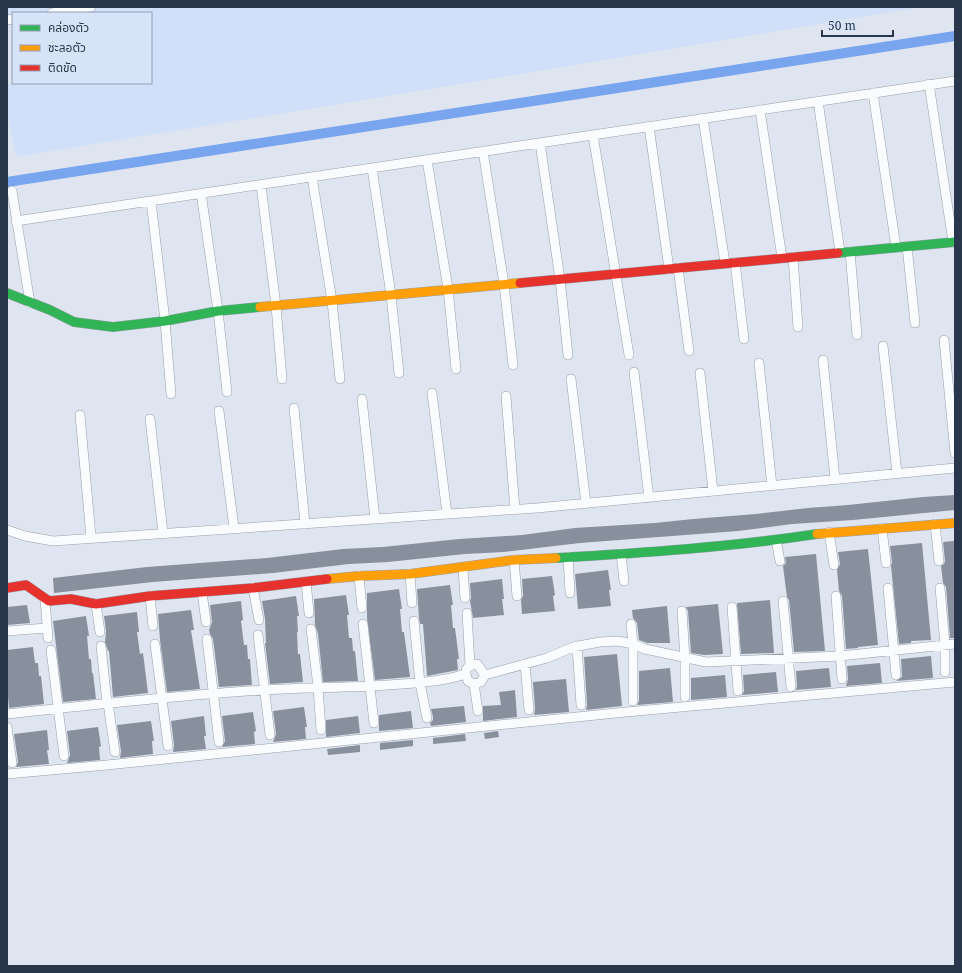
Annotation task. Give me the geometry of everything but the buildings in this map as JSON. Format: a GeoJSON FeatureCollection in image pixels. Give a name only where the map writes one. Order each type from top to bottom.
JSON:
{"type":"FeatureCollection","features":[{"type":"Feature","properties":{"kind":"street"},"geometry":{"type":"LineString","coordinates":[[58,12],[91,7]]}},
{"type":"Feature","properties":{"kind":"street"},"geometry":{"type":"LineString","coordinates":[[16,221],[955,80]]}},
{"type":"Feature","properties":{"kind":"street"},"geometry":{"type":"LineString","coordinates":[[7,293],[50,310],[74,322],[114,327],[218,311],[954,242],[929,84]]}},
{"type":"Feature","properties":{"kind":"street"},"geometry":{"type":"LineString","coordinates":[[873,93],[896,247]]}},
{"type":"Feature","properties":{"kind":"street"},"geometry":{"type":"LineString","coordinates":[[818,101],[840,252]]}},
{"type":"Feature","properties":{"kind":"street"},"geometry":{"type":"LineString","coordinates":[[760,110],[782,258]]}},
{"type":"Feature","properties":{"kind":"street"},"geometry":{"type":"LineString","coordinates":[[703,118],[744,338]]}},
{"type":"Feature","properties":{"kind":"street"},"geometry":{"type":"LineString","coordinates":[[649,126],[673,268],[689,351]]}},
{"type":"Feature","properties":{"kind":"street"},"geometry":{"type":"LineString","coordinates":[[593,135],[615,274],[630,355]]}},
{"type":"Feature","properties":{"kind":"street"},"geometry":{"type":"LineString","coordinates":[[540,143],[560,279],[568,354]]}},
{"type":"Feature","properties":{"kind":"street"},"geometry":{"type":"LineString","coordinates":[[483,151],[504,284],[513,365]]}},
{"type":"Feature","properties":{"kind":"street"},"geometry":{"type":"LineString","coordinates":[[427,160],[448,290],[456,369]]}},
{"type":"Feature","properties":{"kind":"street"},"geometry":{"type":"LineString","coordinates":[[372,168],[391,295],[399,373]]}},
{"type":"Feature","properties":{"kind":"street"},"geometry":{"type":"LineString","coordinates":[[312,177],[332,300],[340,379]]}},
{"type":"Feature","properties":{"kind":"street"},"geometry":{"type":"LineString","coordinates":[[260,185],[276,306],[282,379]]}},
{"type":"Feature","properties":{"kind":"street"},"geometry":{"type":"LineString","coordinates":[[12,191],[30,303]]}},
{"type":"Feature","properties":{"kind":"street"},"geometry":{"type":"LineString","coordinates":[[200,194],[218,311],[227,392]]}},
{"type":"Feature","properties":{"kind":"street"},"geometry":{"type":"LineString","coordinates":[[151,201],[165,320],[171,394]]}},
{"type":"Feature","properties":{"kind":"street"},"geometry":{"type":"LineString","coordinates":[[907,246],[915,323]]}},
{"type":"Feature","properties":{"kind":"street"},"geometry":{"type":"LineString","coordinates":[[850,252],[857,335]]}},
{"type":"Feature","properties":{"kind":"street"},"geometry":{"type":"LineString","coordinates":[[793,257],[798,327]]}},
{"type":"Feature","properties":{"kind":"street"},"geometry":{"type":"LineString","coordinates":[[944,340],[955,453]]}},
{"type":"Feature","properties":{"kind":"street"},"geometry":{"type":"LineString","coordinates":[[883,346],[897,474]]}},
{"type":"Feature","properties":{"kind":"street"},"geometry":{"type":"LineString","coordinates":[[823,360],[835,479]]}},
{"type":"Feature","properties":{"kind":"street"},"geometry":{"type":"LineString","coordinates":[[759,363],[772,486]]}},
{"type":"Feature","properties":{"kind":"street"},"geometry":{"type":"LineString","coordinates":[[634,372],[649,498]]}},
{"type":"Feature","properties":{"kind":"street"},"geometry":{"type":"LineString","coordinates":[[700,373],[713,491]]}},
{"type":"Feature","properties":{"kind":"street"},"geometry":{"type":"LineString","coordinates":[[571,379],[586,504]]}},
{"type":"Feature","properties":{"kind":"street"},"geometry":{"type":"LineString","coordinates":[[432,393],[447,514]]}},
{"type":"Feature","properties":{"kind":"street"},"geometry":{"type":"LineString","coordinates":[[506,396],[514,510]]}},
{"type":"Feature","properties":{"kind":"street"},"geometry":{"type":"LineString","coordinates":[[362,399],[375,519]]}},
{"type":"Feature","properties":{"kind":"street"},"geometry":{"type":"LineString","coordinates":[[294,408],[305,524]]}},
{"type":"Feature","properties":{"kind":"street"},"geometry":{"type":"LineString","coordinates":[[219,411],[234,528]]}},
{"type":"Feature","properties":{"kind":"street"},"geometry":{"type":"LineString","coordinates":[[80,415],[91,537]]}},
{"type":"Feature","properties":{"kind":"street"},"geometry":{"type":"LineString","coordinates":[[150,419],[163,533]]}},
{"type":"Feature","properties":{"kind":"street"},"geometry":{"type":"LineString","coordinates":[[7,530],[25,536],[53,541],[91,537],[514,510],[955,468]]}},
{"type":"Feature","properties":{"kind":"street"},"geometry":{"type":"LineString","coordinates":[[7,588],[26,585],[49,601],[71,599],[96,604],[150,596],[253,588],[306,581],[359,576],[410,574],[514,560],[621,554],[776,540],[829,532],[955,523]]}},
{"type":"Feature","properties":{"kind":"street"},"geometry":{"type":"LineString","coordinates":[[935,524],[939,561]]}},
{"type":"Feature","properties":{"kind":"street"},"geometry":{"type":"LineString","coordinates":[[882,528],[886,563]]}},
{"type":"Feature","properties":{"kind":"street"},"geometry":{"type":"LineString","coordinates":[[829,532],[834,565]]}},
{"type":"Feature","properties":{"kind":"street"},"geometry":{"type":"LineString","coordinates":[[776,540],[780,561]]}},
{"type":"Feature","properties":{"kind":"street"},"geometry":{"type":"LineString","coordinates":[[621,554],[624,581]]}},
{"type":"Feature","properties":{"kind":"street"},"geometry":{"type":"LineString","coordinates":[[568,557],[570,593]]}},
{"type":"Feature","properties":{"kind":"street"},"geometry":{"type":"LineString","coordinates":[[514,560],[517,596]]}},
{"type":"Feature","properties":{"kind":"street"},"geometry":{"type":"LineString","coordinates":[[463,568],[465,598]]}},
{"type":"Feature","properties":{"kind":"street"},"geometry":{"type":"LineString","coordinates":[[410,574],[412,603]]}},
{"type":"Feature","properties":{"kind":"street"},"geometry":{"type":"LineString","coordinates":[[359,576],[362,608]]}},
{"type":"Feature","properties":{"kind":"street"},"geometry":{"type":"LineString","coordinates":[[306,581],[309,613]]}},
{"type":"Feature","properties":{"kind":"street"},"geometry":{"type":"LineString","coordinates":[[253,588],[259,620]]}},
{"type":"Feature","properties":{"kind":"street"},"geometry":{"type":"LineString","coordinates":[[888,588],[896,676]]}},
{"type":"Feature","properties":{"kind":"street"},"geometry":{"type":"LineString","coordinates":[[940,588],[945,645],[945,672]]}},
{"type":"Feature","properties":{"kind":"street"},"geometry":{"type":"LineString","coordinates":[[202,592],[206,622]]}},
{"type":"Feature","properties":{"kind":"street"},"geometry":{"type":"LineString","coordinates":[[150,596],[153,626]]}},
{"type":"Feature","properties":{"kind":"street"},"geometry":{"type":"LineString","coordinates":[[836,596],[842,679]]}},
{"type":"Feature","properties":{"kind":"street"},"geometry":{"type":"LineString","coordinates":[[45,599],[48,638]]}},
{"type":"Feature","properties":{"kind":"street"},"geometry":{"type":"LineString","coordinates":[[783,601],[791,687]]}},
{"type":"Feature","properties":{"kind":"street"},"geometry":{"type":"LineString","coordinates":[[96,604],[100,632]]}},
{"type":"Feature","properties":{"kind":"street"},"geometry":{"type":"LineString","coordinates":[[732,606],[738,690]]}},
{"type":"Feature","properties":{"kind":"street"},"geometry":{"type":"LineString","coordinates":[[682,611],[685,658],[685,697]]}},
{"type":"Feature","properties":{"kind":"street"},"geometry":{"type":"LineString","coordinates":[[467,613],[470,665]]}},
{"type":"Feature","properties":{"kind":"street"},"geometry":{"type":"LineString","coordinates":[[414,621],[420,683],[427,718]]}},
{"type":"Feature","properties":{"kind":"street"},"geometry":{"type":"LineString","coordinates":[[363,624],[374,723]]}},
{"type":"Feature","properties":{"kind":"street"},"geometry":{"type":"LineString","coordinates":[[631,624],[633,644],[633,701]]}},
{"type":"Feature","properties":{"kind":"street"},"geometry":{"type":"LineString","coordinates":[[7,630],[47,628]]}},
{"type":"Feature","properties":{"kind":"street"},"geometry":{"type":"LineString","coordinates":[[312,629],[321,730]]}},
{"type":"Feature","properties":{"kind":"street"},"geometry":{"type":"LineString","coordinates":[[258,634],[270,735]]}},
{"type":"Feature","properties":{"kind":"street"},"geometry":{"type":"LineString","coordinates":[[207,639],[219,742]]}},
{"type":"Feature","properties":{"kind":"street"},"geometry":{"type":"LineString","coordinates":[[485,675],[477,664],[470,665],[466,669],[465,674],[468,681],[474,684],[481,682],[485,675],[547,658],[577,646],[600,642],[618,641],[633,644],[644,649],[706,662],[840,656],[955,644]]}},
{"type":"Feature","properties":{"kind":"street"},"geometry":{"type":"LineString","coordinates":[[155,644],[168,746]]}},
{"type":"Feature","properties":{"kind":"street"},"geometry":{"type":"LineString","coordinates":[[101,646],[107,703],[115,752]]}},
{"type":"Feature","properties":{"kind":"street"},"geometry":{"type":"LineString","coordinates":[[577,646],[581,705]]}},
{"type":"Feature","properties":{"kind":"street"},"geometry":{"type":"LineString","coordinates":[[51,650],[64,756]]}},
{"type":"Feature","properties":{"kind":"street"},"geometry":{"type":"LineString","coordinates":[[525,664],[529,710]]}},
{"type":"Feature","properties":{"kind":"street"},"geometry":{"type":"LineString","coordinates":[[7,714],[107,703],[265,690],[370,687],[420,683],[465,674]]}},
{"type":"Feature","properties":{"kind":"street"},"geometry":{"type":"LineString","coordinates":[[7,774],[626,712],[955,682]]}},
{"type":"Feature","properties":{"kind":"street"},"geometry":{"type":"LineString","coordinates":[[474,684],[478,711]]}},
{"type":"Feature","properties":{"kind":"street"},"geometry":{"type":"LineString","coordinates":[[7,727],[12,763]]}},
{"type":"Feature","properties":{"kind":"shaded area"},"geometry":{"type":"Polygon","coordinates":[[[7,7],[920,7],[16,157],[7,113],[7,84],[152,84],[152,12],[12,12],[12,19],[7,20],[7,7]]]}},
{"type":"Feature","properties":{"kind":"waterway"},"geometry":{"type":"LineString","coordinates":[[7,182],[955,36]]}},
{"type":"Feature","properties":{"kind":"traffic: fast"},"geometry":{"type":"LineString","coordinates":[[838,253],[955,242]]}},
{"type":"Feature","properties":{"kind":"traffic: fast"},"geometry":{"type":"LineString","coordinates":[[7,293],[50,310],[74,322],[113,327],[165,321],[218,311],[260,307]]}},
{"type":"Feature","properties":{"kind":"traffic: fast"},"geometry":{"type":"LineString","coordinates":[[556,558],[687,549],[752,543],[817,534]]}},
{"type":"Feature","properties":{"kind":"traffic: slow"},"geometry":{"type":"LineString","coordinates":[[260,307],[520,283]]}},
{"type":"Feature","properties":{"kind":"traffic: slow"},"geometry":{"type":"LineString","coordinates":[[817,534],[955,523]]}},
{"type":"Feature","properties":{"kind":"traffic: slow"},"geometry":{"type":"LineString","coordinates":[[327,579],[410,574],[514,560],[556,558]]}},
{"type":"Feature","properties":{"kind":"traffic: jam"},"geometry":{"type":"LineString","coordinates":[[520,283],[838,253]]}},
{"type":"Feature","properties":{"kind":"traffic: jam"},"geometry":{"type":"LineString","coordinates":[[7,588],[26,585],[49,601],[71,599],[96,604],[150,596],[253,588],[327,579]]}}]}
